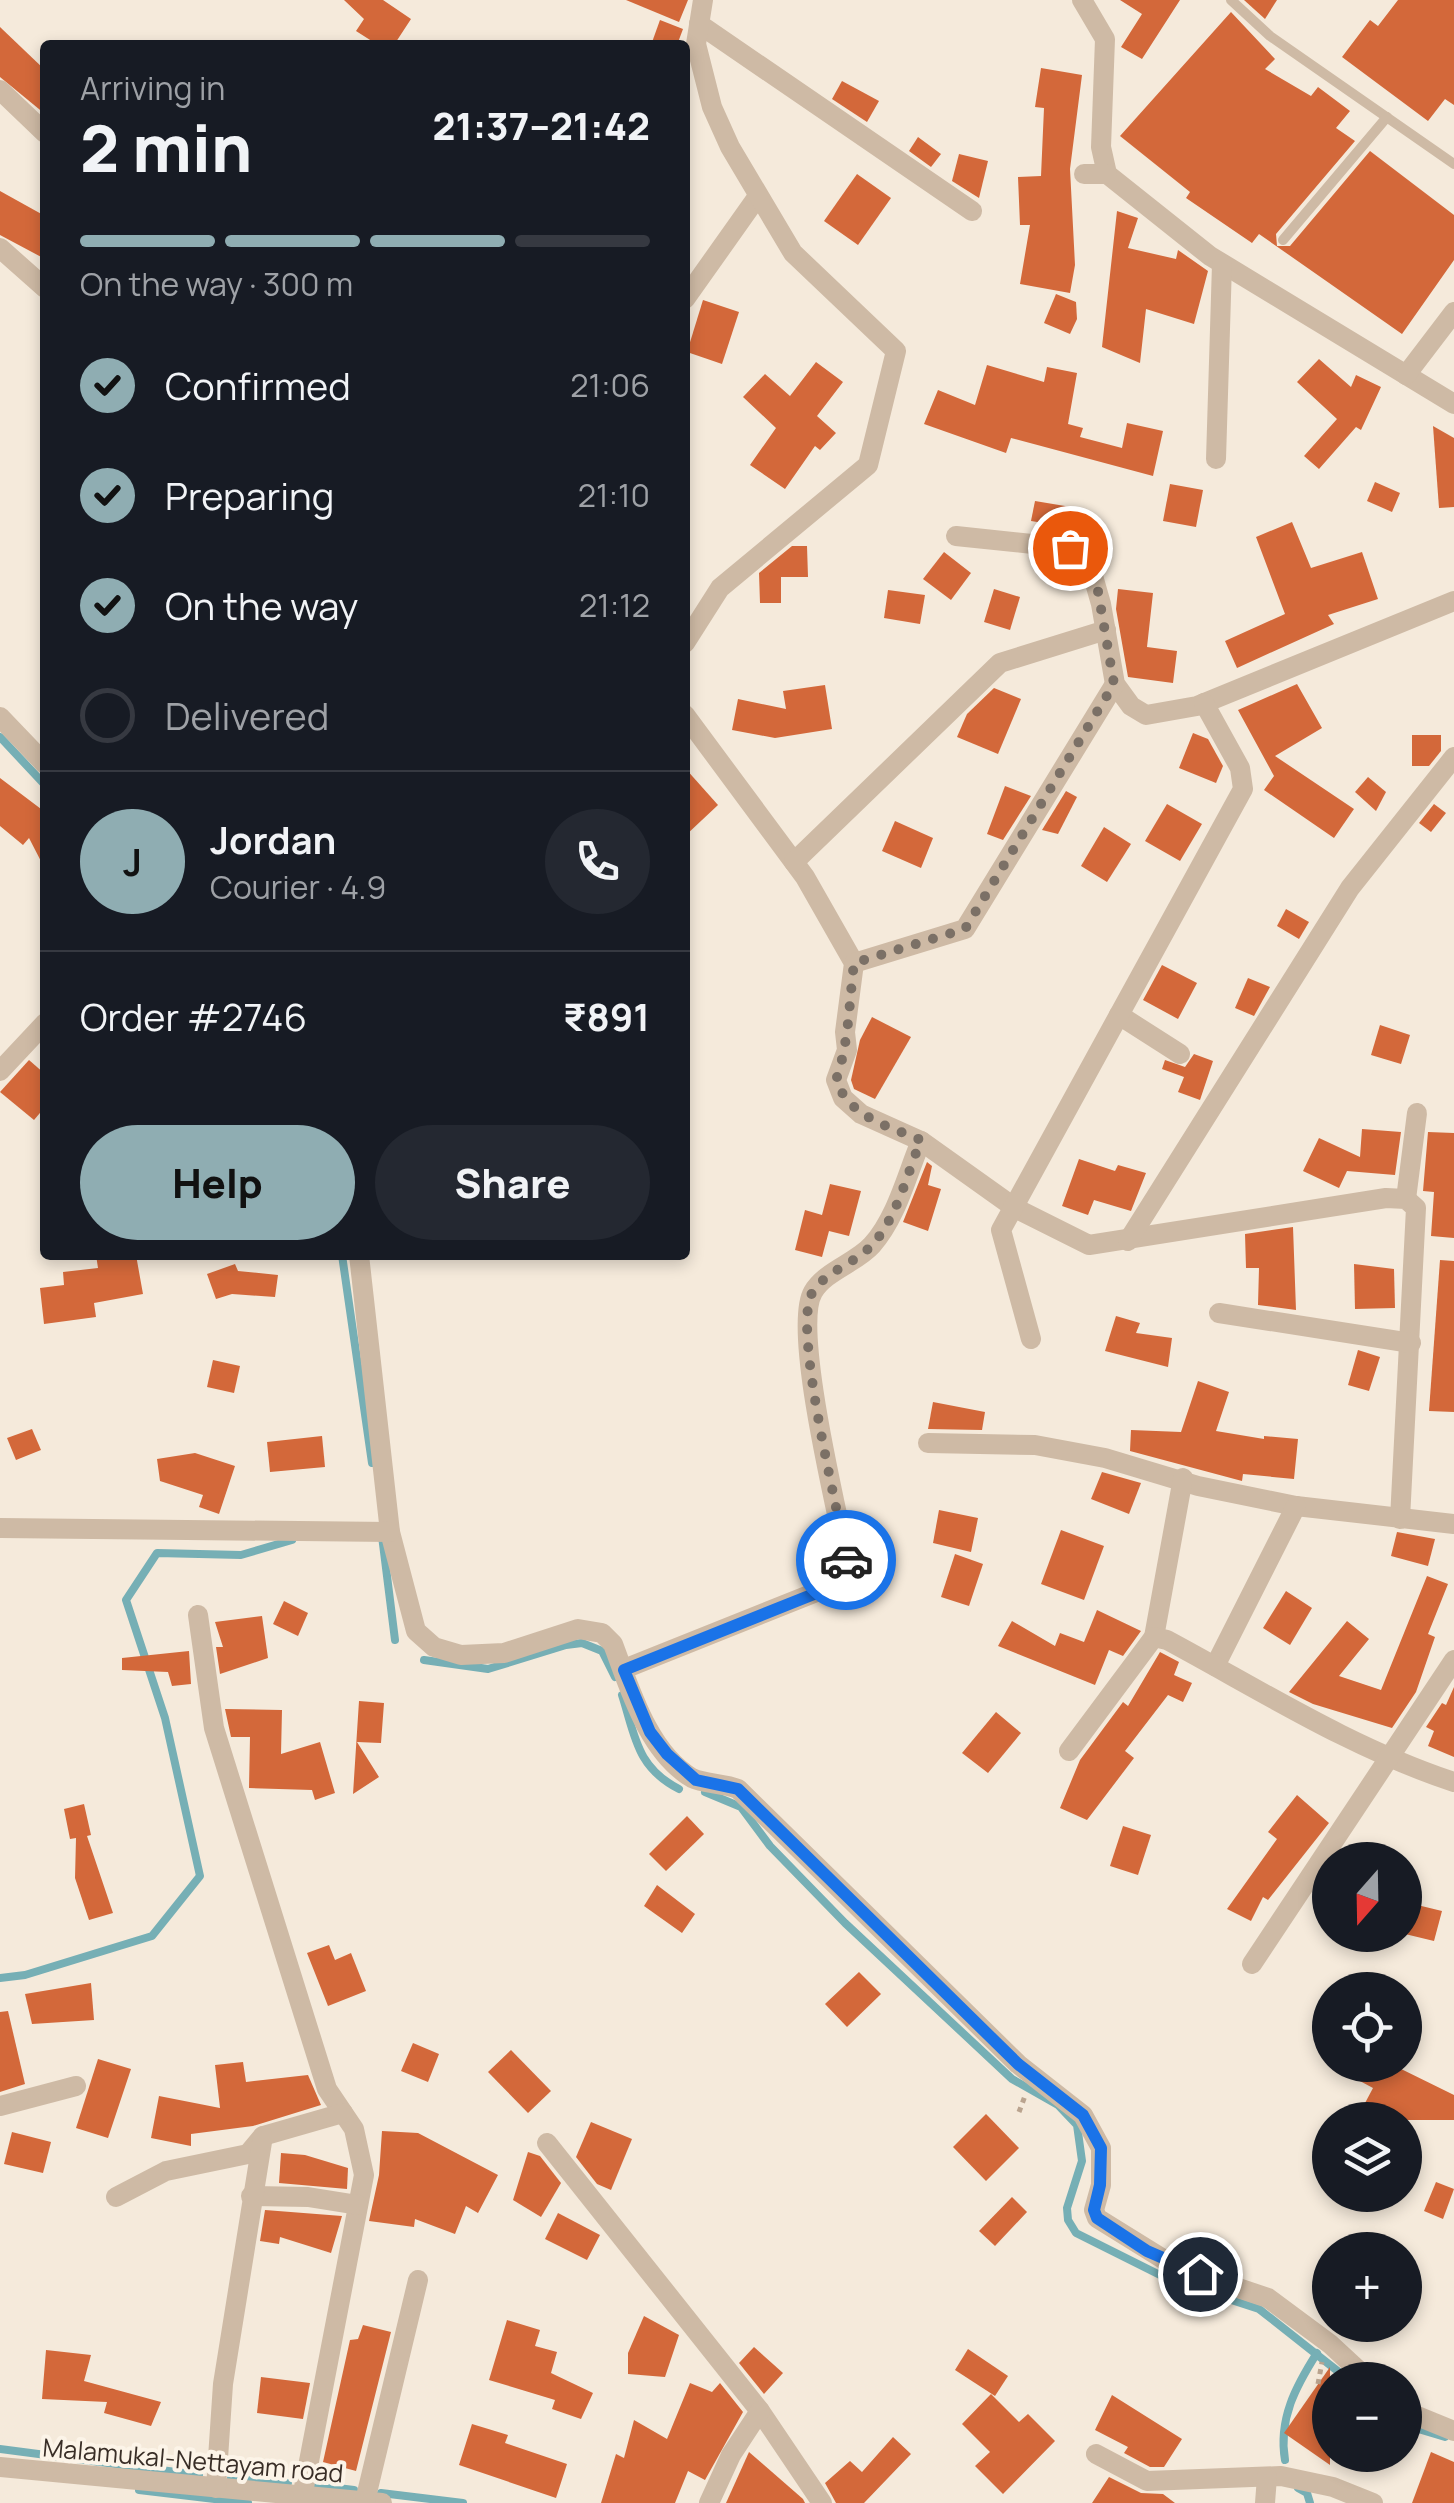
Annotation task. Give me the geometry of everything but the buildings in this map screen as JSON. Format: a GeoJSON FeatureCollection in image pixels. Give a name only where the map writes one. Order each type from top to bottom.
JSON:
{"type":"FeatureCollection","features":[{"type":"Feature","properties":{"kind":"street"},"geometry":{"type":"LineString","coordinates":[[690,634],[720,588],[868,465],[896,351],[792,253],[758,196],[712,107],[696,44],[702,0]]}},
{"type":"Feature","properties":{"kind":"street"},"geometry":{"type":"LineString","coordinates":[[1082,0],[1105,39],[1101,147],[1107,174]]}},
{"type":"Feature","properties":{"kind":"street"},"geometry":{"type":"LineString","coordinates":[[699,24],[972,211]]}},
{"type":"Feature","properties":{"kind":"street"},"geometry":{"type":"LineString","coordinates":[[0,90],[40,128]]}},
{"type":"Feature","properties":{"kind":"street"},"geometry":{"type":"LineString","coordinates":[[1084,174],[1107,174],[1222,264],[1454,404]]}},
{"type":"Feature","properties":{"kind":"street"},"geometry":{"type":"LineString","coordinates":[[690,292],[758,196]]}},
{"type":"Feature","properties":{"kind":"street"},"geometry":{"type":"LineString","coordinates":[[0,248],[40,284]]}},
{"type":"Feature","properties":{"kind":"street"},"geometry":{"type":"LineString","coordinates":[[1216,460],[1222,264]]}},
{"type":"Feature","properties":{"kind":"street"},"geometry":{"type":"LineString","coordinates":[[1406,375],[1454,312]]}},
{"type":"Feature","properties":{"kind":"street"},"geometry":{"type":"LineString","coordinates":[[956,536],[1070,548],[1087,555],[1106,630],[1114,684],[1131,706],[1146,714],[1162,715],[1204,703],[1454,600]]}},
{"type":"Feature","properties":{"kind":"street"},"geometry":{"type":"LineString","coordinates":[[794,862],[1000,664],[1106,630]]}},
{"type":"Feature","properties":{"kind":"street"},"geometry":{"type":"LineString","coordinates":[[854,963],[965,929],[1114,684]]}},
{"type":"Feature","properties":{"kind":"street"},"geometry":{"type":"LineString","coordinates":[[1031,1339],[1001,1230],[1243,789],[1240,768],[1204,703]]}},
{"type":"Feature","properties":{"kind":"street"},"geometry":{"type":"LineString","coordinates":[[0,717],[40,759]]}},
{"type":"Feature","properties":{"kind":"street"},"geometry":{"type":"LineString","coordinates":[[690,723],[794,862],[854,963],[845,1032],[847,1050],[836,1080],[840,1092],[861,1114],[921,1140],[1015,1208],[1089,1245],[1386,1198],[1406,1199],[1416,1208],[1400,1520]]}},
{"type":"Feature","properties":{"kind":"street"},"geometry":{"type":"LineString","coordinates":[[1128,1241],[1350,888],[1454,758]]}},
{"type":"Feature","properties":{"kind":"street"},"geometry":{"type":"LineString","coordinates":[[1119,1015],[1180,1054]]}},
{"type":"Feature","properties":{"kind":"street"},"geometry":{"type":"LineString","coordinates":[[0,1071],[40,1027]]}},
{"type":"Feature","properties":{"kind":"street"},"geometry":{"type":"LineString","coordinates":[[1406,1199],[1417,1113]]}},
{"type":"Feature","properties":{"kind":"street"},"geometry":{"type":"LineString","coordinates":[[624,1670],[829,1588],[844,1574],[846,1558],[810,1372],[810,1298],[822,1282],[870,1248],[885,1228],[921,1140]]}},
{"type":"Feature","properties":{"kind":"street"},"geometry":{"type":"LineString","coordinates":[[359,1260],[382,1531],[410,1619],[427,1643],[452,1654],[504,1653],[571,1630],[594,1630],[610,1639],[650,1732],[667,1754],[696,1780],[738,1789],[1018,2064],[1083,2115],[1101,2148],[1100,2185],[1094,2210],[1097,2218],[1176,2267],[1268,2298],[1349,2362]]}},
{"type":"Feature","properties":{"kind":"street"},"geometry":{"type":"LineString","coordinates":[[1218,1313],[1412,1343]]}},
{"type":"Feature","properties":{"kind":"street"},"geometry":{"type":"LineString","coordinates":[[928,1443],[1035,1445],[1296,1506],[1454,1524]]}},
{"type":"Feature","properties":{"kind":"street"},"geometry":{"type":"LineString","coordinates":[[1068,1751],[1154,1637],[1183,1478]]}},
{"type":"Feature","properties":{"kind":"street"},"geometry":{"type":"LineString","coordinates":[[1215,1666],[1296,1506]]}},
{"type":"Feature","properties":{"kind":"street"},"geometry":{"type":"LineString","coordinates":[[0,1528],[382,1531]]}},
{"type":"Feature","properties":{"kind":"street"},"geometry":{"type":"LineString","coordinates":[[198,1615],[214,1728],[327,2088],[354,2129],[364,2174],[301,2499]]}},
{"type":"Feature","properties":{"kind":"street"},"geometry":{"type":"LineString","coordinates":[[1154,1637],[1390,1761],[1454,1782]]}},
{"type":"Feature","properties":{"kind":"street"},"geometry":{"type":"LineString","coordinates":[[1252,1964],[1454,1660]]}},
{"type":"Feature","properties":{"kind":"street"},"geometry":{"type":"LineString","coordinates":[[0,2106],[76,2086]]}},
{"type":"Feature","properties":{"kind":"street"},"geometry":{"type":"LineString","coordinates":[[116,2197],[166,2172],[248,2154],[263,2136],[344,2114]]}},
{"type":"Feature","properties":{"kind":"street"},"geometry":{"type":"LineString","coordinates":[[216,2488],[223,2384],[263,2136]]}},
{"type":"Feature","properties":{"kind":"street"},"geometry":{"type":"LineString","coordinates":[[547,2142],[760,2412],[822,2503]]}},
{"type":"Feature","properties":{"kind":"street"},"geometry":{"type":"LineString","coordinates":[[251,2196],[308,2197],[358,2205]]}},
{"type":"Feature","properties":{"kind":"street"},"geometry":{"type":"LineString","coordinates":[[374,2502],[418,2280]]}},
{"type":"Feature","properties":{"kind":"street"},"geometry":{"type":"LineString","coordinates":[[709,2503],[732,2455],[760,2412]]}},
{"type":"Feature","properties":{"kind":"street"},"geometry":{"type":"LineString","coordinates":[[1422,2417],[1454,2431]]}},
{"type":"Feature","properties":{"kind":"street"},"geometry":{"type":"LineString","coordinates":[[1096,2454],[1147,2481],[1266,2477],[1316,2482],[1373,2503]]}},
{"type":"Feature","properties":{"kind":"street","name":"Malamukal-Nettayam road"},"geometry":{"type":"LineString","coordinates":[[0,2467],[301,2499],[374,2502]]}},
{"type":"Feature","properties":{"kind":"street"},"geometry":{"type":"LineString","coordinates":[[1264,2503],[1266,2477]]}},
{"type":"Feature","properties":{"kind":"lane"},"geometry":{"type":"LineString","coordinates":[[1230,0],[1270,36],[1454,164]]}},
{"type":"Feature","properties":{"kind":"lane"},"geometry":{"type":"LineString","coordinates":[[1283,240],[1386,117]]}},
{"type":"Feature","properties":{"kind":"path"},"geometry":{"type":"LineString","coordinates":[[1019,2112],[1025,2095]]}},
{"type":"Feature","properties":{"kind":"waterway"},"geometry":{"type":"LineString","coordinates":[[0,737],[40,780]]}},
{"type":"Feature","properties":{"kind":"waterway"},"geometry":{"type":"LineString","coordinates":[[343,1260],[372,1463]]}},
{"type":"Feature","properties":{"kind":"waterway"},"geometry":{"type":"LineString","coordinates":[[382,1536],[395,1640]]}},
{"type":"Feature","properties":{"kind":"waterway"},"geometry":{"type":"LineString","coordinates":[[0,1978],[25,1975],[152,1936],[200,1876],[165,1718],[126,1600],[157,1553],[241,1555],[292,1540]]}},
{"type":"Feature","properties":{"kind":"waterway"},"geometry":{"type":"LineString","coordinates":[[424,1660],[488,1669],[582,1643],[602,1651],[615,1677]]}},
{"type":"Feature","properties":{"kind":"waterway"},"geometry":{"type":"LineString","coordinates":[[622,1695],[645,1760],[679,1789]]}},
{"type":"Feature","properties":{"kind":"waterway"},"geometry":{"type":"LineString","coordinates":[[705,1792],[741,1807],[770,1846],[845,1923],[1012,2079],[1058,2105],[1077,2125],[1082,2161],[1067,2208],[1068,2220],[1076,2233],[1170,2280],[1259,2309],[1326,2362]]}},
{"type":"Feature","properties":{"kind":"waterway"},"geometry":{"type":"LineString","coordinates":[[1285,2460],[1287,2417],[1317,2353]]}},
{"type":"Feature","properties":{"kind":"waterway"},"geometry":{"type":"LineString","coordinates":[[1422,2430],[1445,2437]]}},
{"type":"Feature","properties":{"kind":"waterway"},"geometry":{"type":"LineString","coordinates":[[0,2449],[199,2475]]}},
{"type":"Feature","properties":{"kind":"waterway"},"geometry":{"type":"LineString","coordinates":[[231,2478],[288,2483]]}},
{"type":"Feature","properties":{"kind":"waterway"},"geometry":{"type":"LineString","coordinates":[[313,2485],[354,2490]]}},
{"type":"Feature","properties":{"kind":"waterway"},"geometry":{"type":"LineString","coordinates":[[1298,2488],[1307,2493],[1310,2503]]}},
{"type":"Feature","properties":{"kind":"waterway"},"geometry":{"type":"LineString","coordinates":[[139,2490],[248,2503]]}},
{"type":"Feature","properties":{"kind":"waterway"},"geometry":{"type":"LineString","coordinates":[[381,2493],[463,2503]]}},
{"type":"Feature","properties":{"kind":"way so far"},"geometry":{"type":"LineString","coordinates":[[846,1560],[810,1372],[810,1298],[822,1282],[870,1248],[885,1228],[921,1140],[861,1114],[840,1092],[836,1080],[847,1050],[845,1032],[854,963],[912,942],[965,929],[1042,809],[1114,684],[1094,568],[1087,555],[1070,548]]}},
{"type":"Feature","properties":{"kind":"route"},"geometry":{"type":"LineString","coordinates":[[846,1560],[844,1574],[829,1588],[624,1670],[650,1732],[659,1746],[696,1780],[738,1789],[1018,2064],[1083,2115],[1101,2148],[1100,2185],[1094,2210],[1097,2218],[1176,2267],[1200,2274]]}}]}
